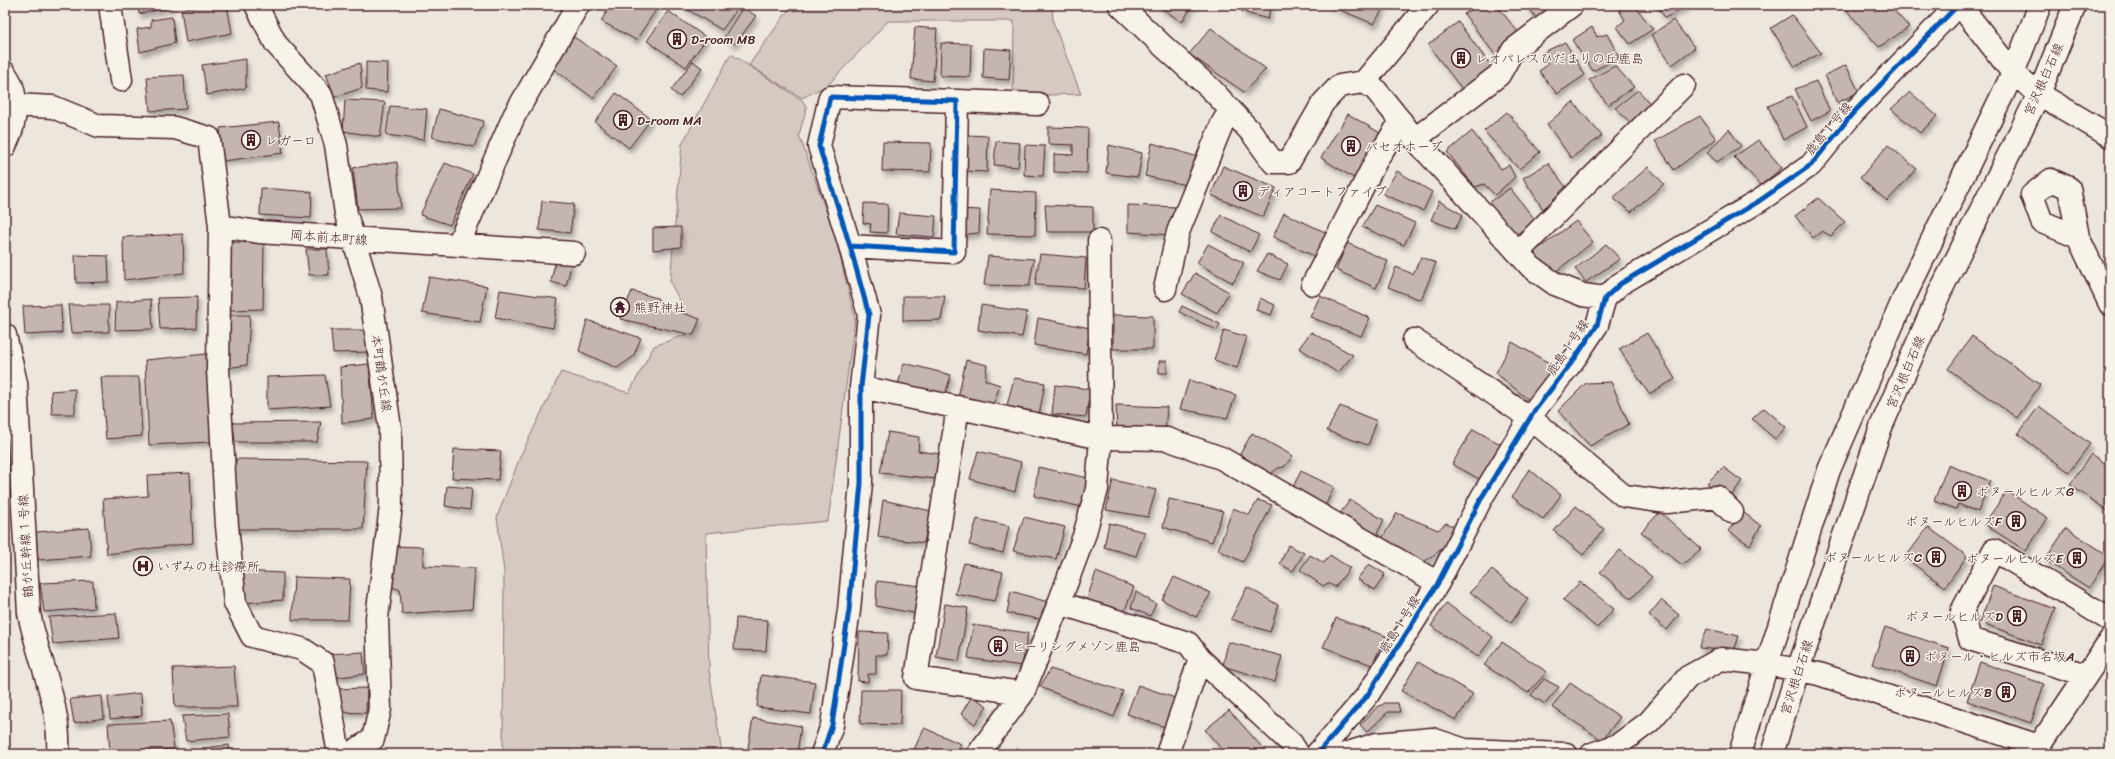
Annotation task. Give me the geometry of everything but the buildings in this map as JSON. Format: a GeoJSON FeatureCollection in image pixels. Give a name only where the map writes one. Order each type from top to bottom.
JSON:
{"type":"FeatureCollection","features":[{"type":"Feature","properties":{"kind":"street"},"geometry":{"type":"LineString","coordinates":[[110,5],[121,80]]}},
{"type":"Feature","properties":{"kind":"street","name":"本町鶴が丘線"},"geometry":{"type":"LineString","coordinates":[[256,5],[276,44],[321,94],[336,145],[346,214],[371,297],[389,420],[391,506],[377,618],[380,709],[373,739],[349,754]]}},
{"type":"Feature","properties":{"kind":"street"},"geometry":{"type":"LineString","coordinates":[[458,245],[514,116],[578,5]]}},
{"type":"Feature","properties":{"kind":"street"},"geometry":{"type":"LineString","coordinates":[[1120,5],[1212,90],[1252,133],[1273,162],[1289,162],[1323,103],[1339,86],[1364,82],[1428,5]]}},
{"type":"Feature","properties":{"kind":"street"},"geometry":{"type":"LineString","coordinates":[[1415,139],[1499,76],[1513,50],[1572,5]]}},
{"type":"Feature","properties":{"kind":"street"},"geometry":{"type":"LineString","coordinates":[[1959,5],[2013,73],[2039,94],[2110,136]]}},
{"type":"Feature","properties":{"kind":"street","name":"鹿島１号線"},"geometry":{"type":"LineString","coordinates":[[1317,754],[1367,696],[1438,583],[1482,497],[1530,418],[1575,358],[1597,325],[1605,298],[1620,284],[1759,200],[1811,165],[1853,113],[1959,5]]}},
{"type":"Feature","properties":{"kind":"street"},"geometry":{"type":"LineString","coordinates":[[1740,754],[1829,470],[1904,298],[2013,73],[2040,5]]}},
{"type":"Feature","properties":{"kind":"street","name":"宮沢根白石線"},"geometry":{"type":"LineString","coordinates":[[1772,754],[1798,670],[1881,427],[1940,292],[2039,94],[2075,5]]}},
{"type":"Feature","properties":{"kind":"street"},"geometry":{"type":"LineString","coordinates":[[5,73],[8,78],[15,105],[13,130],[5,146]]}},
{"type":"Feature","properties":{"kind":"street"},"geometry":{"type":"LineString","coordinates":[[1364,82],[1375,89],[1415,139],[1531,267],[1555,284],[1583,295],[1605,298]]}},
{"type":"Feature","properties":{"kind":"street"},"geometry":{"type":"LineString","coordinates":[[1518,252],[1684,85]]}},
{"type":"Feature","properties":{"kind":"street"},"geometry":{"type":"LineString","coordinates":[[822,754],[832,725],[849,610],[861,483],[861,388],[869,315],[850,246],[819,146],[830,97],[1038,104]]}},
{"type":"Feature","properties":{"kind":"street"},"geometry":{"type":"LineString","coordinates":[[850,246],[954,252],[957,101]]}},
{"type":"Feature","properties":{"kind":"street"},"geometry":{"type":"LineString","coordinates":[[15,105],[53,107],[99,126],[175,128],[209,138],[220,226],[218,369],[227,526],[236,603],[252,636],[302,649],[324,663],[339,754]]}},
{"type":"Feature","properties":{"kind":"street"},"geometry":{"type":"LineString","coordinates":[[1165,289],[1178,232],[1222,124],[1230,110]]}},
{"type":"Feature","properties":{"kind":"street"},"geometry":{"type":"LineString","coordinates":[[1313,284],[1377,159],[1401,121]]}},
{"type":"Feature","properties":{"kind":"street","name":"岡本前本町線"},"geometry":{"type":"LineString","coordinates":[[220,226],[259,232],[574,253]]}},
{"type":"Feature","properties":{"kind":"street"},"geometry":{"type":"LineString","coordinates":[[2078,237],[2110,304]]}},
{"type":"Feature","properties":{"kind":"street"},"geometry":{"type":"LineString","coordinates":[[978,754],[1023,693],[1084,536],[1097,489],[1100,438],[1099,241]]}},
{"type":"Feature","properties":{"kind":"street","name":"鶴が丘幹線１号線"},"geometry":{"type":"LineString","coordinates":[[5,335],[16,383],[29,612],[33,634],[50,684],[56,718],[58,754]]}},
{"type":"Feature","properties":{"kind":"street"},"geometry":{"type":"LineString","coordinates":[[1414,340],[1530,418],[1624,496],[1667,502],[1716,497],[1732,512]]}},
{"type":"Feature","properties":{"kind":"street"},"geometry":{"type":"LineString","coordinates":[[861,388],[958,407],[1100,438],[1167,439],[1221,458],[1438,583]]}},
{"type":"Feature","properties":{"kind":"street"},"geometry":{"type":"LineString","coordinates":[[958,407],[916,678],[1023,693]]}},
{"type":"Feature","properties":{"kind":"street"},"geometry":{"type":"LineString","coordinates":[[2086,675],[1970,639],[1962,611],[1994,550],[2110,620]]}},
{"type":"Feature","properties":{"kind":"street"},"geometry":{"type":"LineString","coordinates":[[1059,603],[1188,643],[1200,659],[1291,743],[1298,754]]}},
{"type":"Feature","properties":{"kind":"street"},"geometry":{"type":"LineString","coordinates":[[1592,754],[1618,745],[1649,722],[1688,677],[1721,659],[1767,664],[1819,674],[2039,746],[2110,640]]}},
{"type":"Feature","properties":{"kind":"street"},"geometry":{"type":"LineString","coordinates":[[1167,754],[1200,659]]}},
{"type":"Feature","properties":{"kind":"street"},"geometry":{"type":"LineString","coordinates":[[1345,754],[1377,744],[1432,739],[1465,750],[1566,754]]}},
{"type":"Feature","properties":{"kind":"shaded area"},"geometry":{"type":"Polygon","coordinates":[[[792,5],[1052,5],[1053,22],[1081,94],[1013,96],[1014,21],[888,21],[828,85],[802,98],[749,65],[792,5]]]}},
{"type":"Feature","properties":{"kind":"shaded area"},"geometry":{"type":"Polygon","coordinates":[[[731,54],[802,100],[807,107],[799,135],[835,236],[855,318],[828,521],[706,533],[709,670],[722,754],[503,754],[504,572],[497,517],[520,457],[561,372],[629,393],[654,346],[696,331],[670,282],[682,144],[731,54]]]}},
{"type":"Feature","properties":{"kind":"cycle path"},"geometry":{"type":"LineString","coordinates":[[1317,754],[1367,696],[1438,583],[1482,497],[1535,410],[1575,358],[1597,325],[1605,298],[1620,284],[1759,201],[1811,165],[1853,113],[1958,5]]}},
{"type":"Feature","properties":{"kind":"cycle path"},"geometry":{"type":"LineString","coordinates":[[822,754],[832,725],[849,610],[861,483],[861,387],[869,315],[850,246],[819,146],[830,97],[957,101],[954,252],[850,246]]}},
{"type":"Feature","properties":{"kind":"place","name":"D-room MB"},"geometry":{"type":"Point","coordinates":[677,39]}},
{"type":"Feature","properties":{"kind":"place","name":"レオパレスひだまりの丘鹿島"},"geometry":{"type":"Point","coordinates":[1461,58]}},
{"type":"Feature","properties":{"kind":"place","name":"D-room MA"},"geometry":{"type":"Point","coordinates":[623,120]}},
{"type":"Feature","properties":{"kind":"place","name":"レガーロ"},"geometry":{"type":"Point","coordinates":[251,140]}},
{"type":"Feature","properties":{"kind":"place","name":"パセオホープ"},"geometry":{"type":"Point","coordinates":[1351,146]}},
{"type":"Feature","properties":{"kind":"place","name":"ディアコートファイブ"},"geometry":{"type":"Point","coordinates":[1243,191]}},
{"type":"Feature","properties":{"kind":"place","name":"熊野神社"},"geometry":{"type":"Point","coordinates":[620,307]}},
{"type":"Feature","properties":{"kind":"place","name":"ボヌールヒルズG"},"geometry":{"type":"Point","coordinates":[1962,491]}},
{"type":"Feature","properties":{"kind":"place","name":"ボヌールヒルズF"},"geometry":{"type":"Point","coordinates":[2016,521]}},
{"type":"Feature","properties":{"kind":"place","name":"ボヌールヒルズC"},"geometry":{"type":"Point","coordinates":[1936,557]}},
{"type":"Feature","properties":{"kind":"place","name":"ボヌールヒルズE"},"geometry":{"type":"Point","coordinates":[2077,558]}},
{"type":"Feature","properties":{"kind":"place","name":"いずみの杜診療所"},"geometry":{"type":"Point","coordinates":[143,566]}},
{"type":"Feature","properties":{"kind":"place","name":"ボヌールヒルズD"},"geometry":{"type":"Point","coordinates":[2017,616]}},
{"type":"Feature","properties":{"kind":"place","name":"ヒーリングメゾン鹿島"},"geometry":{"type":"Point","coordinates":[998,646]}},
{"type":"Feature","properties":{"kind":"place","name":"ボヌール・ヒルズ市名坂A"},"geometry":{"type":"Point","coordinates":[1910,656]}},
{"type":"Feature","properties":{"kind":"place","name":"ボヌールヒルズB"},"geometry":{"type":"Point","coordinates":[2006,692]}}]}
